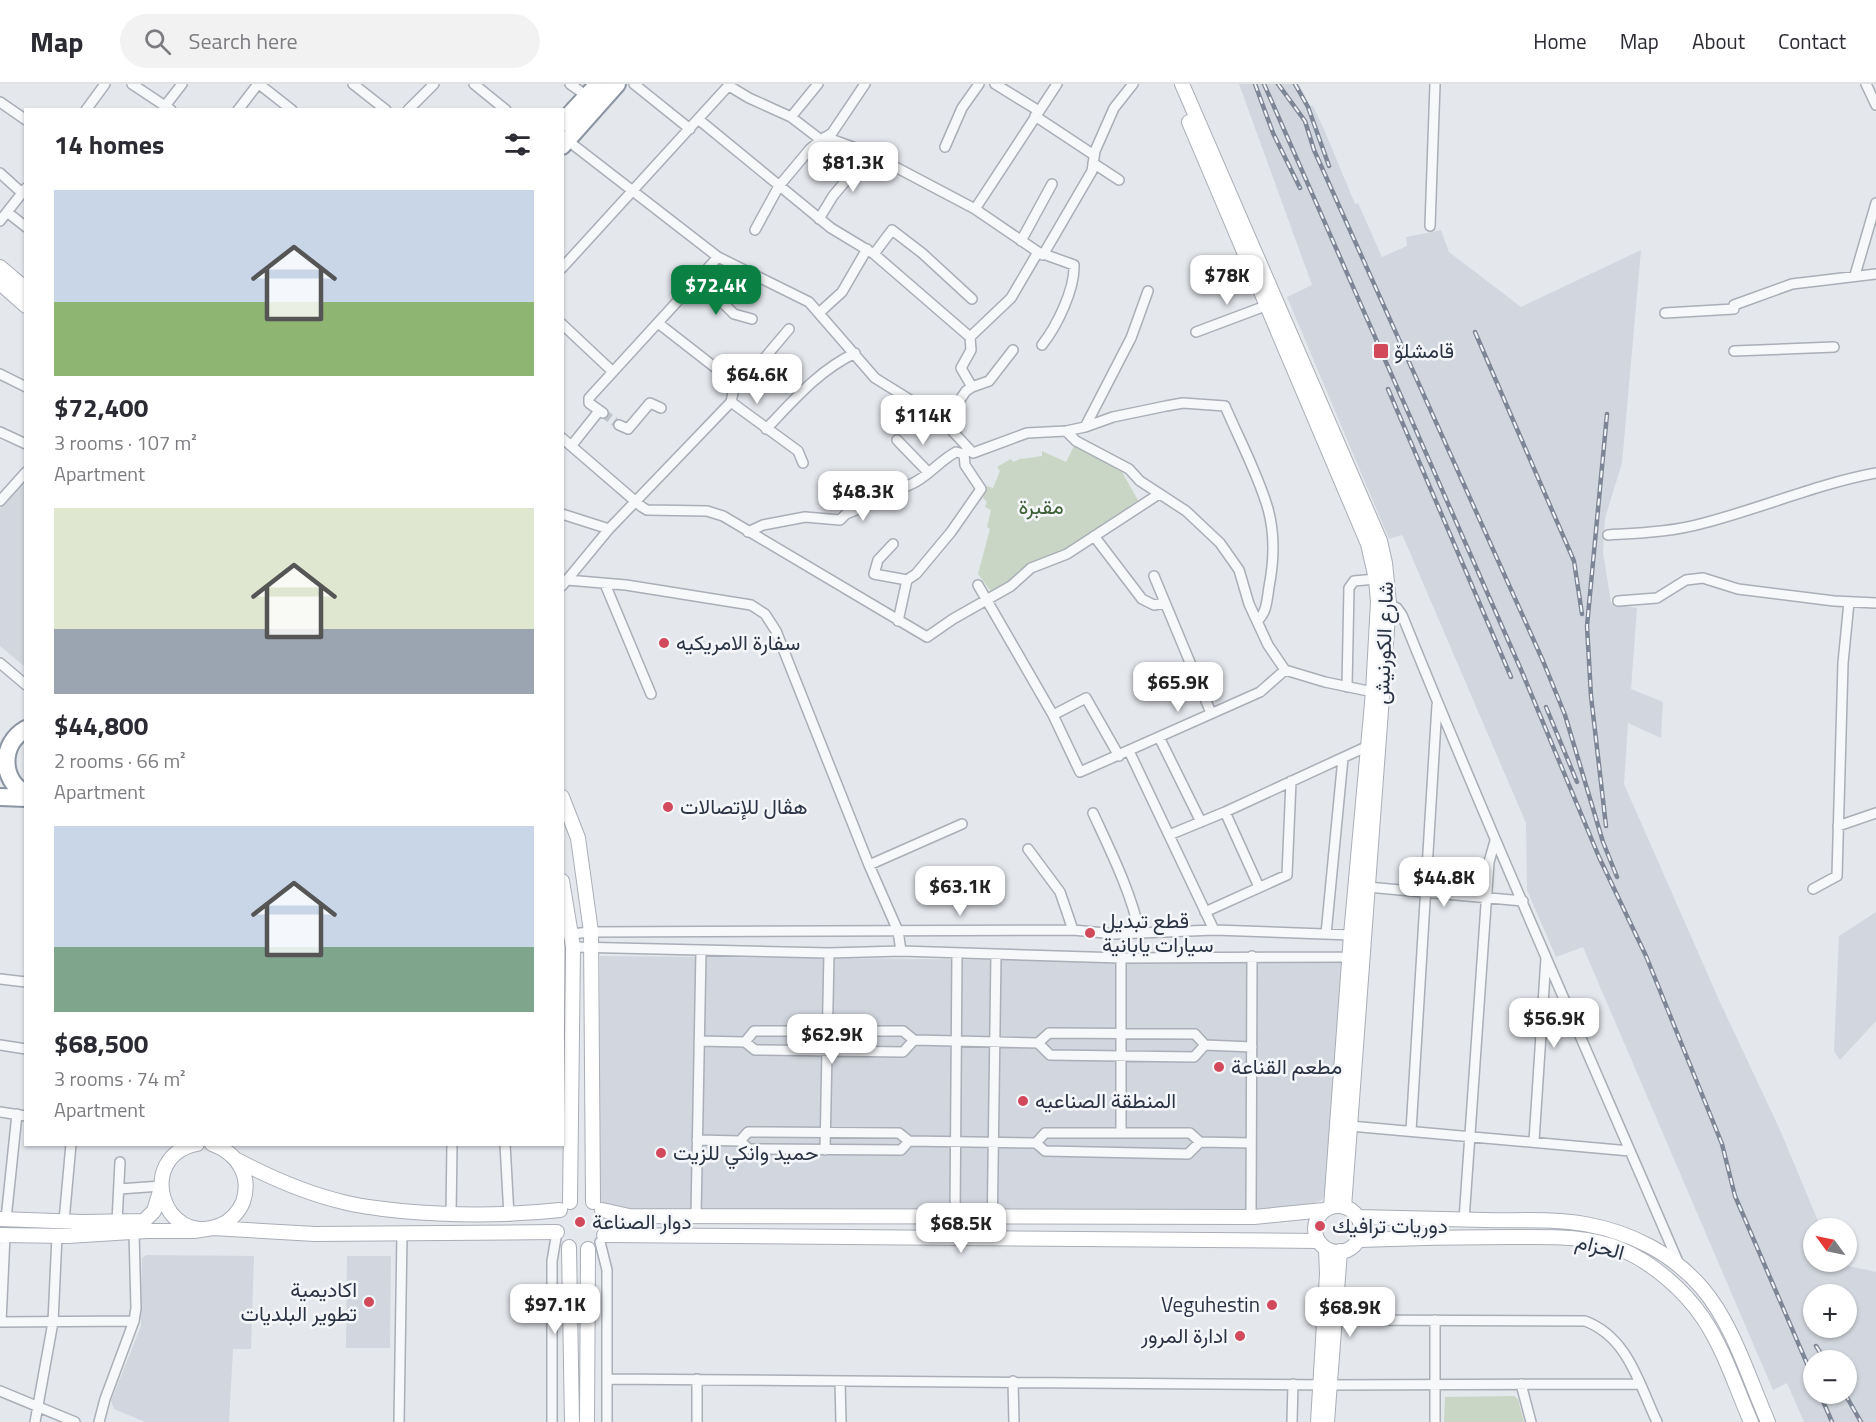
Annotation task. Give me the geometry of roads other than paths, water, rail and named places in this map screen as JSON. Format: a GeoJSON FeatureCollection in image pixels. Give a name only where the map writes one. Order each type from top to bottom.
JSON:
{"type":"FeatureCollection","features":[{"type":"Feature","properties":{"kind":"highway"},"geometry":{"type":"LineString","coordinates":[[564,142],[616,84]]}},
{"type":"Feature","properties":{"kind":"highway"},"geometry":{"type":"LineString","coordinates":[[564,121],[592,90]]}},
{"type":"Feature","properties":{"kind":"highway"},"geometry":{"type":"LineString","coordinates":[[13,739],[6,753],[6,768],[12,783],[24,794]]}},
{"type":"Feature","properties":{"kind":"highway"},"geometry":{"type":"LineString","coordinates":[[0,797],[24,796]]}},
{"type":"Feature","properties":{"kind":"street"},"geometry":{"type":"LineString","coordinates":[[87,108],[105,84]]}},
{"type":"Feature","properties":{"kind":"street"},"geometry":{"type":"LineString","coordinates":[[132,84],[168,108],[182,84]]}},
{"type":"Feature","properties":{"kind":"street"},"geometry":{"type":"LineString","coordinates":[[240,108],[258,84],[289,108]]}},
{"type":"Feature","properties":{"kind":"street"},"geometry":{"type":"LineString","coordinates":[[353,84],[383,108]]}},
{"type":"Feature","properties":{"kind":"street"},"geometry":{"type":"LineString","coordinates":[[410,108],[434,84]]}},
{"type":"Feature","properties":{"kind":"street"},"geometry":{"type":"LineString","coordinates":[[474,84],[504,108]]}},
{"type":"Feature","properties":{"kind":"street"},"geometry":{"type":"LineString","coordinates":[[570,84],[592,90]]}},
{"type":"Feature","properties":{"kind":"street"},"geometry":{"type":"LineString","coordinates":[[634,84],[690,129]]}},
{"type":"Feature","properties":{"kind":"street"},"geometry":{"type":"LineString","coordinates":[[791,117],[818,84]]}},
{"type":"Feature","properties":{"kind":"street"},"geometry":{"type":"LineString","coordinates":[[755,230],[779,186],[823,138],[832,133],[865,84]]}},
{"type":"Feature","properties":{"kind":"street"},"geometry":{"type":"LineString","coordinates":[[945,147],[962,108],[979,84]]}},
{"type":"Feature","properties":{"kind":"street"},"geometry":{"type":"LineString","coordinates":[[995,84],[1037,114],[1119,180]]}},
{"type":"Feature","properties":{"kind":"street"},"geometry":{"type":"LineString","coordinates":[[975,209],[1057,84]]}},
{"type":"Feature","properties":{"kind":"street"},"geometry":{"type":"LineString","coordinates":[[970,338],[1011,298],[1041,254],[1092,171],[1094,159],[1114,108],[1133,84]]}},
{"type":"Feature","properties":{"kind":"street","name":"شارع الكورنيش"},"geometry":{"type":"LineString","coordinates":[[1174,84],[1368,544],[1384,602],[1373,692],[1351,935],[1333,1208]]}},
{"type":"Feature","properties":{"kind":"street","name":"شارع الكورنيش"},"geometry":{"type":"LineString","coordinates":[[1182,84],[1380,541],[1385,563],[1367,887],[1350,1126],[1333,1208]]}},
{"type":"Feature","properties":{"kind":"street"},"geometry":{"type":"LineString","coordinates":[[1430,226],[1435,84]]}},
{"type":"Feature","properties":{"kind":"street"},"geometry":{"type":"LineString","coordinates":[[1866,84],[1876,105]]}},
{"type":"Feature","properties":{"kind":"street"},"geometry":{"type":"LineString","coordinates":[[564,266],[730,85],[749,98],[791,117],[823,138],[869,153],[975,209],[1041,254],[1074,265],[1074,273],[1055,328],[1042,345]]}},
{"type":"Feature","properties":{"kind":"street"},"geometry":{"type":"LineString","coordinates":[[0,102],[24,119]]}},
{"type":"Feature","properties":{"kind":"street"},"geometry":{"type":"LineString","coordinates":[[698,119],[819,219],[870,252],[970,338],[971,350],[961,368],[972,387]]}},
{"type":"Feature","properties":{"kind":"street"},"geometry":{"type":"LineString","coordinates":[[564,142],[633,191],[718,257],[809,302],[875,378],[945,423],[966,451],[965,465],[981,489],[951,532],[916,574],[908,580],[898,621]]}},
{"type":"Feature","properties":{"kind":"street"},"geometry":{"type":"LineString","coordinates":[[819,219],[833,196],[869,153]]}},
{"type":"Feature","properties":{"kind":"street"},"geometry":{"type":"LineString","coordinates":[[0,173],[24,190],[0,220]]}},
{"type":"Feature","properties":{"kind":"street"},"geometry":{"type":"LineString","coordinates":[[1021,242],[1052,184]]}},
{"type":"Feature","properties":{"kind":"street"},"geometry":{"type":"LineString","coordinates":[[1856,275],[1876,203]]}},
{"type":"Feature","properties":{"kind":"street"},"geometry":{"type":"LineString","coordinates":[[7,212],[24,225]]}},
{"type":"Feature","properties":{"kind":"street"},"geometry":{"type":"LineString","coordinates":[[819,313],[842,292],[870,252],[892,230],[922,253],[972,299]]}},
{"type":"Feature","properties":{"kind":"street"},"geometry":{"type":"LineString","coordinates":[[572,446],[601,412],[589,403],[588,399],[718,257]]}},
{"type":"Feature","properties":{"kind":"street"},"geometry":{"type":"LineString","coordinates":[[0,267],[24,288]]}},
{"type":"Feature","properties":{"kind":"street"},"geometry":{"type":"LineString","coordinates":[[1665,313],[1734,309],[1734,305],[1781,287],[1876,274]]}},
{"type":"Feature","properties":{"kind":"street"},"geometry":{"type":"LineString","coordinates":[[699,279],[734,314],[752,319]]}},
{"type":"Feature","properties":{"kind":"street"},"geometry":{"type":"LineString","coordinates":[[0,283],[24,304]]}},
{"type":"Feature","properties":{"kind":"street"},"geometry":{"type":"LineString","coordinates":[[1085,427],[1131,338],[1148,291]]}},
{"type":"Feature","properties":{"kind":"street"},"geometry":{"type":"LineString","coordinates":[[1196,332],[1268,305]]}},
{"type":"Feature","properties":{"kind":"street"},"geometry":{"type":"LineString","coordinates":[[565,583],[609,529],[731,402],[735,383],[658,323]]}},
{"type":"Feature","properties":{"kind":"street"},"geometry":{"type":"LineString","coordinates":[[564,326],[612,371]]}},
{"type":"Feature","properties":{"kind":"street"},"geometry":{"type":"LineString","coordinates":[[730,378],[742,367],[752,373],[789,329]]}},
{"type":"Feature","properties":{"kind":"street"},"geometry":{"type":"LineString","coordinates":[[1734,351],[1834,347]]}},
{"type":"Feature","properties":{"kind":"street"},"geometry":{"type":"LineString","coordinates":[[945,423],[966,391],[989,381],[1013,350]]}},
{"type":"Feature","properties":{"kind":"street"},"geometry":{"type":"LineString","coordinates":[[766,429],[811,381],[837,362],[855,353]]}},
{"type":"Feature","properties":{"kind":"street"},"geometry":{"type":"LineString","coordinates":[[0,374],[24,386]]}},
{"type":"Feature","properties":{"kind":"street"},"geometry":{"type":"LineString","coordinates":[[731,402],[798,452],[803,463]]}},
{"type":"Feature","properties":{"kind":"street"},"geometry":{"type":"LineString","coordinates":[[619,425],[628,429],[650,403],[661,408]]}},
{"type":"Feature","properties":{"kind":"street"},"geometry":{"type":"LineString","coordinates":[[748,532],[763,525],[805,517],[840,520],[846,514],[868,505],[867,499],[916,482],[956,452],[973,453],[1027,433],[1066,431],[1113,417],[1166,406],[1183,404],[1225,406],[1264,499],[1272,530],[1270,585],[1265,612],[1257,621]]}},
{"type":"Feature","properties":{"kind":"street"},"geometry":{"type":"LineString","coordinates":[[1066,431],[1076,441],[1129,469],[1140,481],[1186,511],[1220,543],[1239,570],[1249,604],[1271,651],[1285,670],[1325,682],[1373,692]]}},
{"type":"Feature","properties":{"kind":"street"},"geometry":{"type":"LineString","coordinates":[[0,432],[24,443]]}},
{"type":"Feature","properties":{"kind":"street"},"geometry":{"type":"LineString","coordinates":[[564,440],[647,510],[714,513],[927,637],[953,619],[1011,586],[1031,568],[1067,554],[1159,494]]}},
{"type":"Feature","properties":{"kind":"street"},"geometry":{"type":"LineString","coordinates":[[897,440],[928,472]]}},
{"type":"Feature","properties":{"kind":"street"},"geometry":{"type":"LineString","coordinates":[[1608,535],[1652,533],[1702,524],[1838,481],[1876,473]]}},
{"type":"Feature","properties":{"kind":"street"},"geometry":{"type":"LineString","coordinates":[[0,501],[4,490],[24,474]]}},
{"type":"Feature","properties":{"kind":"street"},"geometry":{"type":"LineString","coordinates":[[564,515],[609,529]]}},
{"type":"Feature","properties":{"kind":"street"},"geometry":{"type":"LineString","coordinates":[[1094,536],[1142,599],[1154,605],[1165,603]]}},
{"type":"Feature","properties":{"kind":"street"},"geometry":{"type":"LineString","coordinates":[[893,544],[878,560],[874,573],[908,580]]}},
{"type":"Feature","properties":{"kind":"street"},"geometry":{"type":"LineString","coordinates":[[1154,576],[1211,713]]}},
{"type":"Feature","properties":{"kind":"street"},"geometry":{"type":"LineString","coordinates":[[1618,601],[1657,598],[1686,580],[1703,578],[1738,589],[1876,603]]}},
{"type":"Feature","properties":{"kind":"street"},"geometry":{"type":"LineString","coordinates":[[1347,687],[1349,588],[1354,581],[1376,579]]}},
{"type":"Feature","properties":{"kind":"street"},"geometry":{"type":"LineString","coordinates":[[565,583],[627,585],[752,605],[765,614],[776,631],[869,865],[898,931],[901,951]]}},
{"type":"Feature","properties":{"kind":"street"},"geometry":{"type":"LineString","coordinates":[[605,584],[651,694]]}},
{"type":"Feature","properties":{"kind":"street"},"geometry":{"type":"LineString","coordinates":[[978,585],[1053,715],[1080,772],[1260,692],[1285,670]]}},
{"type":"Feature","properties":{"kind":"street"},"geometry":{"type":"LineString","coordinates":[[1384,602],[1397,608],[1402,615],[1495,841],[1679,1264]]}},
{"type":"Feature","properties":{"kind":"street"},"geometry":{"type":"LineString","coordinates":[[1813,889],[1837,876],[1843,663],[1849,602]]}},
{"type":"Feature","properties":{"kind":"street"},"geometry":{"type":"LineString","coordinates":[[0,663],[24,683]]}},
{"type":"Feature","properties":{"kind":"street"},"geometry":{"type":"LineString","coordinates":[[1053,715],[1086,698],[1119,756]]}},
{"type":"Feature","properties":{"kind":"street"},"geometry":{"type":"LineString","coordinates":[[1411,1131],[1437,701]]}},
{"type":"Feature","properties":{"kind":"street"},"geometry":{"type":"LineString","coordinates":[[1160,737],[1201,822]]}},
{"type":"Feature","properties":{"kind":"street"},"geometry":{"type":"LineString","coordinates":[[1169,835],[1225,812],[1368,746]]}},
{"type":"Feature","properties":{"kind":"street"},"geometry":{"type":"LineString","coordinates":[[1129,751],[1214,930]]}},
{"type":"Feature","properties":{"kind":"street"},"geometry":{"type":"LineString","coordinates":[[1326,934],[1343,758]]}},
{"type":"Feature","properties":{"kind":"street"},"geometry":{"type":"LineString","coordinates":[[1205,912],[1287,875],[1291,781]]}},
{"type":"Feature","properties":{"kind":"street"},"geometry":{"type":"LineString","coordinates":[[564,802],[578,838],[591,932],[597,1206],[607,1223],[602,1239],[607,1270],[607,1422]]}},
{"type":"Feature","properties":{"kind":"street"},"geometry":{"type":"LineString","coordinates":[[1225,812],[1259,887]]}},
{"type":"Feature","properties":{"kind":"street"},"geometry":{"type":"LineString","coordinates":[[1093,813],[1116,863],[1137,919],[1140,934]]}},
{"type":"Feature","properties":{"kind":"street"},"geometry":{"type":"LineString","coordinates":[[1838,826],[1876,813]]}},
{"type":"Feature","properties":{"kind":"street"},"geometry":{"type":"LineString","coordinates":[[869,865],[962,824]]}},
{"type":"Feature","properties":{"kind":"street"},"geometry":{"type":"LineString","coordinates":[[1464,1220],[1486,898],[1489,862],[1495,841]]}},
{"type":"Feature","properties":{"kind":"street"},"geometry":{"type":"LineString","coordinates":[[1028,849],[1060,892],[1073,930]]}},
{"type":"Feature","properties":{"kind":"street"},"geometry":{"type":"LineString","coordinates":[[1367,887],[1523,901]]}},
{"type":"Feature","properties":{"kind":"street"},"geometry":{"type":"LineString","coordinates":[[552,1422],[552,1261],[557,1232],[556,1221],[565,1206],[566,1035],[572,941],[564,894]]}},
{"type":"Feature","properties":{"kind":"street"},"geometry":{"type":"LineString","coordinates":[[1073,930],[1140,934],[1214,930],[1351,935],[1363,947],[1350,957],[1121,958],[901,951],[829,953],[590,949],[572,941],[591,932],[1073,930]]}},
{"type":"Feature","properties":{"kind":"street"},"geometry":{"type":"LineString","coordinates":[[696,1216],[701,951]]}},
{"type":"Feature","properties":{"kind":"street"},"geometry":{"type":"LineString","coordinates":[[825,1150],[829,953]]}},
{"type":"Feature","properties":{"kind":"street"},"geometry":{"type":"LineString","coordinates":[[955,1216],[957,954]]}},
{"type":"Feature","properties":{"kind":"street"},"geometry":{"type":"LineString","coordinates":[[992,1238],[996,955]]}},
{"type":"Feature","properties":{"kind":"street"},"geometry":{"type":"LineString","coordinates":[[1534,1141],[1546,955]]}},
{"type":"Feature","properties":{"kind":"street"},"geometry":{"type":"LineString","coordinates":[[1251,1217],[1252,956]]}},
{"type":"Feature","properties":{"kind":"street"},"geometry":{"type":"LineString","coordinates":[[1121,958],[1121,1132]]}},
{"type":"Feature","properties":{"kind":"street"},"geometry":{"type":"LineString","coordinates":[[0,979],[24,982]]}},
{"type":"Feature","properties":{"kind":"street"},"geometry":{"type":"LineString","coordinates":[[745,1042],[754,1031],[903,1031],[914,1040],[1038,1043],[1049,1033],[1195,1034],[1205,1045],[1252,1047]]}},
{"type":"Feature","properties":{"kind":"street"},"geometry":{"type":"LineString","coordinates":[[699,1041],[745,1042],[755,1050],[903,1052],[914,1040]]}},
{"type":"Feature","properties":{"kind":"street"},"geometry":{"type":"LineString","coordinates":[[1038,1043],[1050,1055],[1194,1057],[1205,1045]]}},
{"type":"Feature","properties":{"kind":"street"},"geometry":{"type":"LineString","coordinates":[[0,1045],[24,1049]]}},
{"type":"Feature","properties":{"kind":"street"},"geometry":{"type":"LineString","coordinates":[[0,1112],[21,1115],[3,1219],[144,1221],[158,1203],[167,1165],[188,1146]]}},
{"type":"Feature","properties":{"kind":"street"},"geometry":{"type":"LineString","coordinates":[[1350,1126],[1630,1151]]}},
{"type":"Feature","properties":{"kind":"street"},"geometry":{"type":"LineString","coordinates":[[740,1141],[748,1132],[899,1133],[909,1141],[1036,1143],[1045,1151],[1188,1154],[1200,1143],[1251,1143]]}},
{"type":"Feature","properties":{"kind":"street"},"geometry":{"type":"LineString","coordinates":[[1036,1143],[1045,1133],[1121,1132],[1190,1133],[1200,1143]]}},
{"type":"Feature","properties":{"kind":"street"},"geometry":{"type":"LineString","coordinates":[[697,1140],[740,1141],[749,1149],[825,1150],[901,1150],[909,1141]]}},
{"type":"Feature","properties":{"kind":"street"},"geometry":{"type":"LineString","coordinates":[[64,1221],[71,1146]]}},
{"type":"Feature","properties":{"kind":"street"},"geometry":{"type":"LineString","coordinates":[[217,1146],[285,1183],[344,1203],[450,1216],[509,1216],[565,1206],[585,1199],[597,1206],[629,1216],[1251,1217],[1333,1208],[1352,1211],[1357,1217],[1360,1228],[1358,1240],[1347,1249],[992,1238],[602,1239],[588,1249],[575,1249],[562,1241],[557,1232]]}},
{"type":"Feature","properties":{"kind":"street"},"geometry":{"type":"LineString","coordinates":[[450,1216],[452,1146]]}},
{"type":"Feature","properties":{"kind":"street"},"geometry":{"type":"LineString","coordinates":[[505,1146],[509,1216]]}},
{"type":"Feature","properties":{"kind":"street"},"geometry":{"type":"LineString","coordinates":[[134,1321],[0,1322],[2,1235],[57,1236],[194,1231],[213,1228],[234,1216],[243,1200],[246,1182],[243,1171],[231,1152]]}},
{"type":"Feature","properties":{"kind":"street"},"geometry":{"type":"LineString","coordinates":[[117,1222],[120,1162]]}},
{"type":"Feature","properties":{"kind":"street"},"geometry":{"type":"LineString","coordinates":[[161,1186],[168,1210],[177,1220],[200,1229],[315,1234],[557,1232]]}},
{"type":"Feature","properties":{"kind":"street"},"geometry":{"type":"LineString","coordinates":[[119,1189],[161,1186]]}},
{"type":"Feature","properties":{"kind":"street"},"geometry":{"type":"LineString","coordinates":[[1318,1422],[1336,1320],[1328,1247],[1315,1230],[1315,1225],[1333,1208]]}},
{"type":"Feature","properties":{"kind":"street"},"geometry":{"type":"LineString","coordinates":[[1357,1217],[1584,1224],[1631,1237],[1657,1249],[1679,1264],[1702,1288],[1715,1306],[1729,1330],[1768,1422]]}},
{"type":"Feature","properties":{"kind":"street"},"geometry":{"type":"LineString","coordinates":[[99,1422],[105,1399],[134,1321],[136,1308],[134,1232]]}},
{"type":"Feature","properties":{"kind":"street"},"geometry":{"type":"LineString","coordinates":[[399,1422],[402,1233]]}},
{"type":"Feature","properties":{"kind":"street"},"geometry":{"type":"LineString","coordinates":[[35,1422],[53,1322],[57,1236]]}},
{"type":"Feature","properties":{"kind":"street","name":"الحزام"},"geometry":{"type":"LineString","coordinates":[[1358,1240],[1560,1237],[1592,1240],[1620,1249],[1653,1268],[1694,1306],[1714,1336],[1750,1422]]}},
{"type":"Feature","properties":{"kind":"street"},"geometry":{"type":"LineString","coordinates":[[569,1247],[572,1422]]}},
{"type":"Feature","properties":{"kind":"street"},"geometry":{"type":"LineString","coordinates":[[1327,1422],[1325,1385],[1328,1247]]}},
{"type":"Feature","properties":{"kind":"street"},"geometry":{"type":"LineString","coordinates":[[587,1422],[588,1249]]}},
{"type":"Feature","properties":{"kind":"street"},"geometry":{"type":"LineString","coordinates":[[1336,1320],[1585,1321],[1603,1330],[1619,1344],[1628,1358],[1657,1422]]}},
{"type":"Feature","properties":{"kind":"street"},"geometry":{"type":"LineString","coordinates":[[1435,1320],[1435,1422]]}},
{"type":"Feature","properties":{"kind":"street"},"geometry":{"type":"LineString","coordinates":[[607,1379],[1325,1385],[1639,1384]]}},
{"type":"Feature","properties":{"kind":"street"},"geometry":{"type":"LineString","coordinates":[[697,1379],[697,1422]]}},
{"type":"Feature","properties":{"kind":"street"},"geometry":{"type":"LineString","coordinates":[[840,1381],[840,1422]]}},
{"type":"Feature","properties":{"kind":"street"},"geometry":{"type":"LineString","coordinates":[[1014,1381],[1014,1422]]}},
{"type":"Feature","properties":{"kind":"street"},"geometry":{"type":"LineString","coordinates":[[1292,1422],[1293,1384]]}},
{"type":"Feature","properties":{"kind":"street"},"geometry":{"type":"LineString","coordinates":[[1521,1384],[1531,1422]]}},
{"type":"Feature","properties":{"kind":"street"},"geometry":{"type":"LineString","coordinates":[[0,1391],[75,1422]]}},
{"type":"Feature","properties":{"kind":"tunnel"},"geometry":{"type":"LineString","coordinates":[[603,413],[619,425]]}},
{"type":"Feature","properties":{"kind":"railway"},"geometry":{"type":"LineString","coordinates":[[1255,84],[1273,133],[1300,188]]}},
{"type":"Feature","properties":{"kind":"railway"},"geometry":{"type":"LineString","coordinates":[[1264,84],[1522,672],[1599,857],[1646,956],[1722,1144],[1735,1196],[1803,1354]]}},
{"type":"Feature","properties":{"kind":"railway"},"geometry":{"type":"LineString","coordinates":[[1278,84],[1305,121],[1314,150],[1543,661],[1565,715],[1603,842],[1617,877]]}},
{"type":"Feature","properties":{"kind":"railway"},"geometry":{"type":"LineString","coordinates":[[1295,84],[1308,107],[1329,166]]}},
{"type":"Feature","properties":{"kind":"railway"},"geometry":{"type":"LineString","coordinates":[[1475,332],[1574,561],[1582,614]]}},
{"type":"Feature","properties":{"kind":"railway"},"geometry":{"type":"LineString","coordinates":[[1388,389],[1511,677]]}},
{"type":"Feature","properties":{"kind":"railway"},"geometry":{"type":"LineString","coordinates":[[1606,826],[1591,696],[1587,626],[1607,414]]}},
{"type":"Feature","properties":{"kind":"railway"},"geometry":{"type":"LineString","coordinates":[[1546,707],[1577,782]]}},
{"type":"Feature","properties":{"kind":"railway"},"geometry":{"type":"LineString","coordinates":[[1816,1346],[1819,1350]]}},
{"type":"Feature","properties":{"kind":"railway"},"geometry":{"type":"LineString","coordinates":[[1824,1404],[1832,1422]]}},
{"type":"Feature","properties":{"kind":"railway"},"geometry":{"type":"LineString","coordinates":[[1851,1404],[1861,1422]]}},
{"type":"Feature","properties":{"kind":"place","name":"قامشلۆ"},"geometry":{"type":"Point","coordinates":[1381,351]}},
{"type":"Feature","properties":{"kind":"place","name":"سفارة الامريكيه"},"geometry":{"type":"Point","coordinates":[664,643]}},
{"type":"Feature","properties":{"kind":"place","name":"هڤال للإتصالات"},"geometry":{"type":"Point","coordinates":[668,807]}},
{"type":"Feature","properties":{"kind":"place","name":"قطع تبديل سيارات يابانية"},"geometry":{"type":"Point","coordinates":[1090,933]}},
{"type":"Feature","properties":{"kind":"place","name":"مطعم القناعة"},"geometry":{"type":"Point","coordinates":[1219,1067]}},
{"type":"Feature","properties":{"kind":"place","name":"المنطقة الصناعيه"},"geometry":{"type":"Point","coordinates":[1023,1101]}},
{"type":"Feature","properties":{"kind":"place","name":"حميد وانكي للزيت"},"geometry":{"type":"Point","coordinates":[661,1153]}},
{"type":"Feature","properties":{"kind":"place","name":"دوار الصناعة"},"geometry":{"type":"Point","coordinates":[580,1222]}},
{"type":"Feature","properties":{"kind":"place","name":"دوريات ترافيك"},"geometry":{"type":"Point","coordinates":[1320,1226]}},
{"type":"Feature","properties":{"kind":"place","name":"اكاديمية تطوير البلديات"},"geometry":{"type":"Point","coordinates":[369,1302]}},
{"type":"Feature","properties":{"kind":"place","name":"Veguhestin"},"geometry":{"type":"Point","coordinates":[1272,1305]}},
{"type":"Feature","properties":{"kind":"place","name":"ادارة المرور"},"geometry":{"type":"Point","coordinates":[1240,1336]}},
{"type":"Feature","properties":{"kind":"park label","name":"مقبرة"},"geometry":{"type":"Point","coordinates":[1041,507]}}]}
